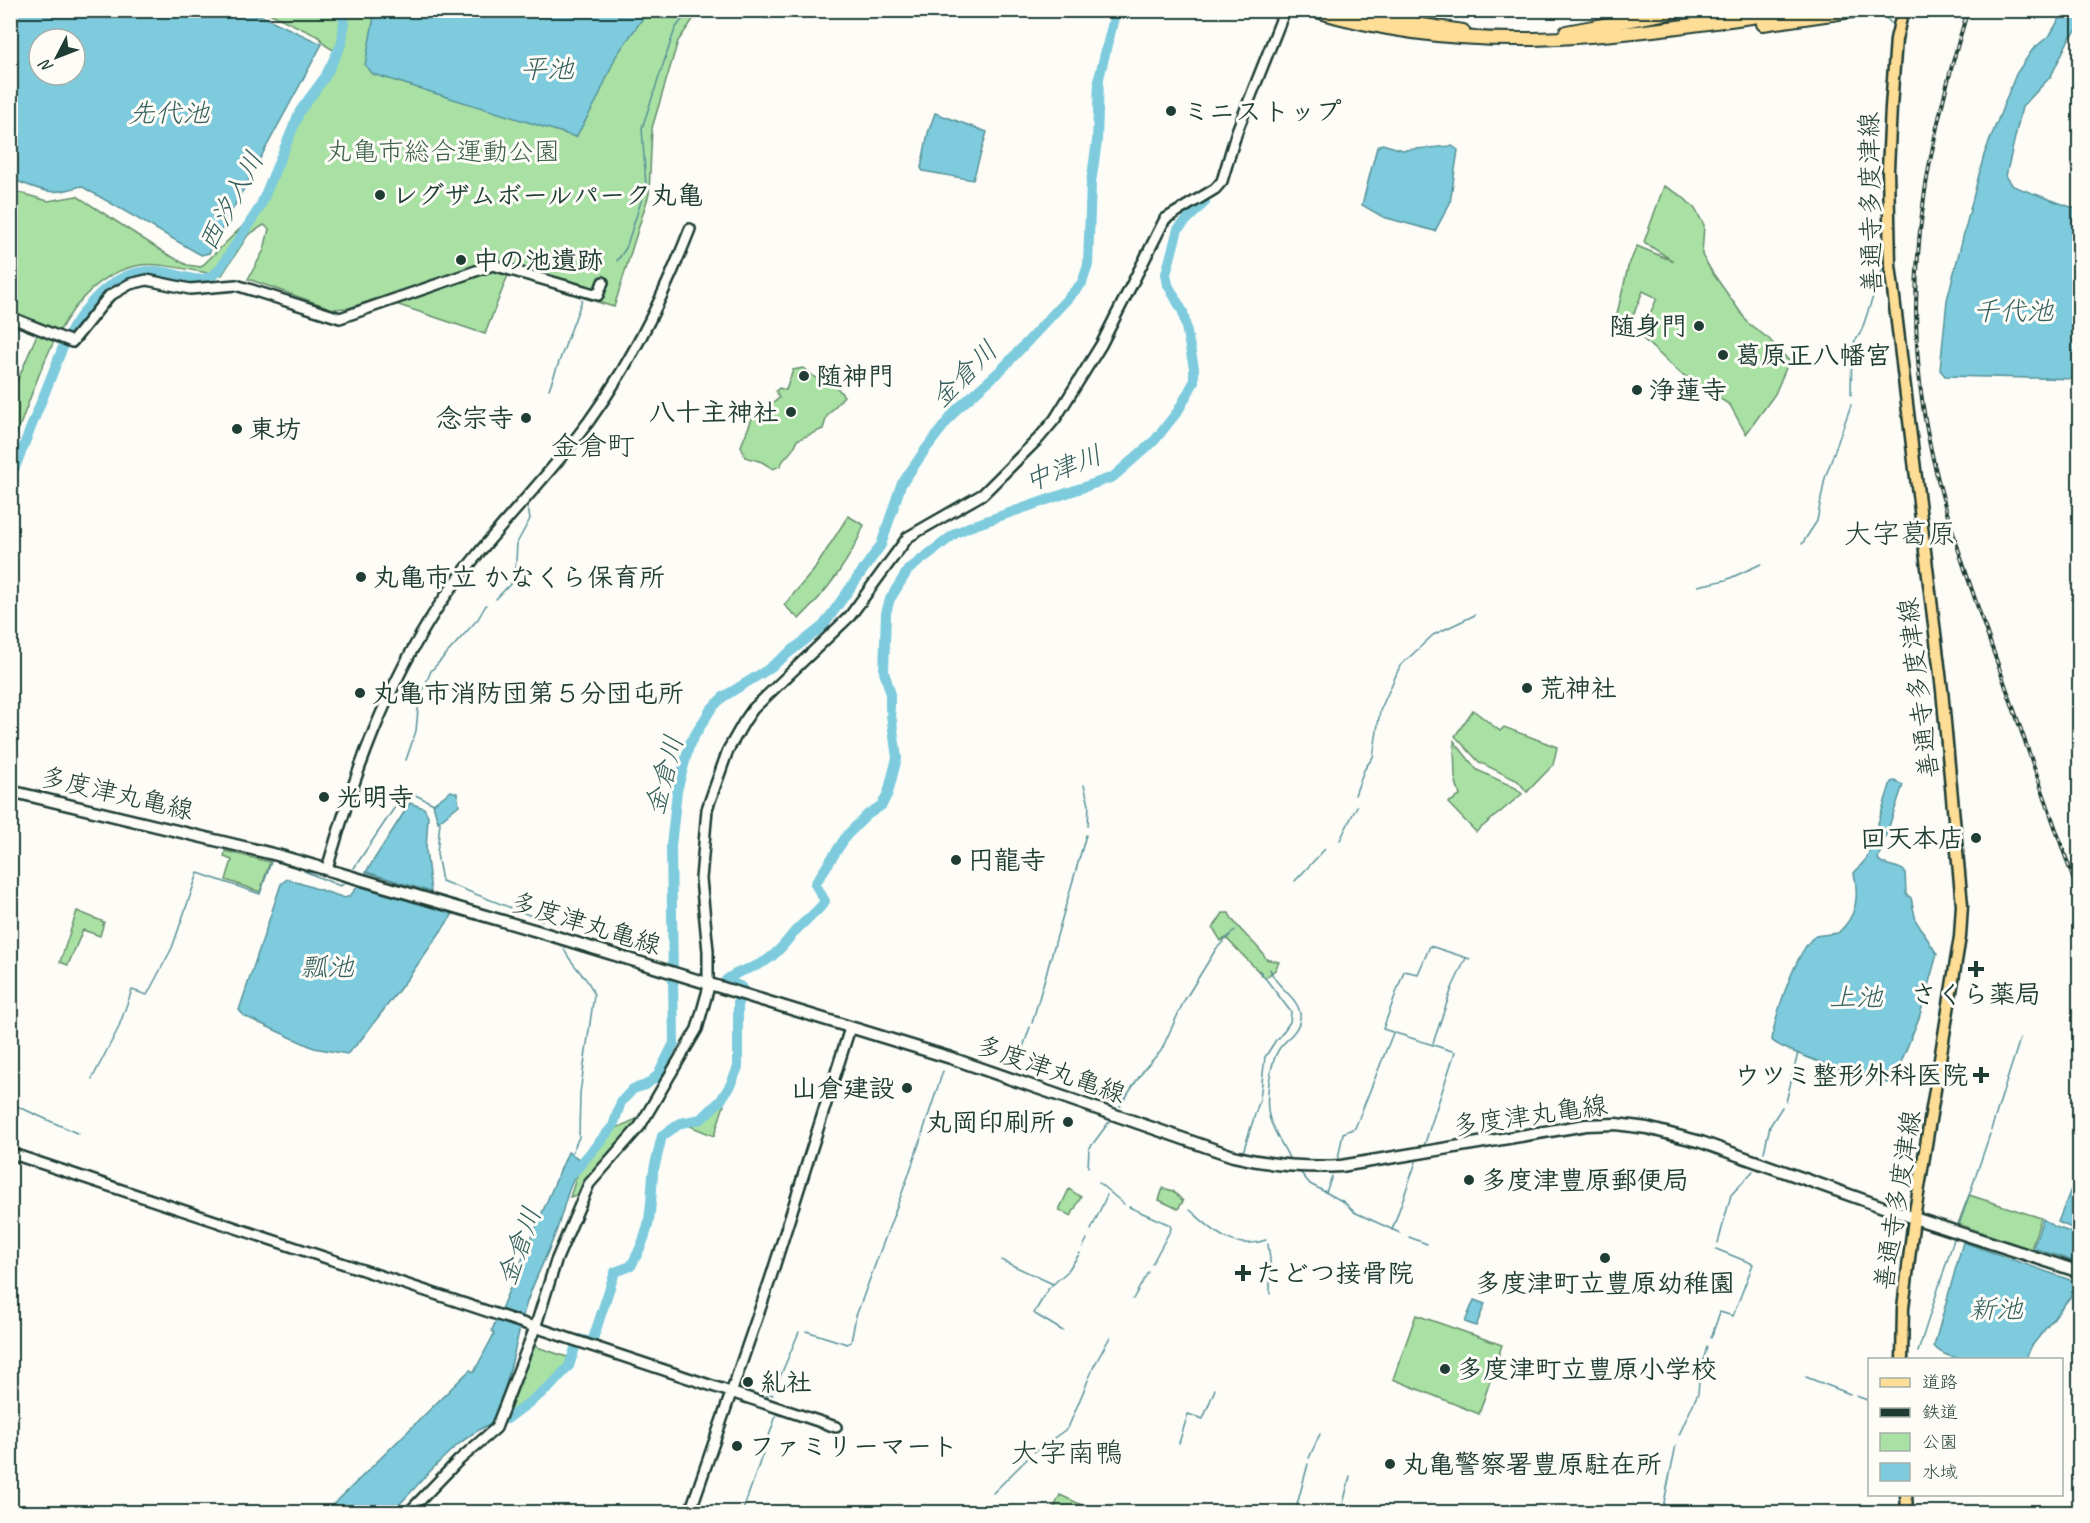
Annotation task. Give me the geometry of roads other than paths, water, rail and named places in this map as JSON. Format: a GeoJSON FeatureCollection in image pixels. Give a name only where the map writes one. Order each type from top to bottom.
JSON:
{"type":"FeatureCollection","features":[{"type":"Feature","properties":{"kind":"highway"},"geometry":{"type":"LineString","coordinates":[[1313,10],[1364,24],[1419,34],[1533,41],[1638,39],[1860,10]]}},
{"type":"Feature","properties":{"kind":"highway"},"geometry":{"type":"LineString","coordinates":[[1349,10],[1450,30],[1533,34],[1566,32],[1739,10]]}},
{"type":"Feature","properties":{"kind":"highway"},"geometry":{"type":"LineString","coordinates":[[1566,32],[1683,10]]}},
{"type":"Feature","properties":{"kind":"highway"},"geometry":{"type":"LineString","coordinates":[[1533,41],[1626,34],[1803,10]]}},
{"type":"Feature","properties":{"kind":"main road","name":"善通寺多度津線"},"geometry":{"type":"LineString","coordinates":[[1902,1358],[1903,1308],[1914,1218],[1960,937],[1962,905],[1942,690],[1890,265],[1888,169],[1896,39],[1903,10]]}},
{"type":"Feature","properties":{"kind":"main road","name":"多度津丸亀線"},"geometry":{"type":"LineString","coordinates":[[10,791],[327,868],[951,1058],[1233,1156],[1259,1162],[1314,1168],[1341,1167],[1552,1129],[1616,1124],[1647,1128],[1701,1142],[1914,1218],[2079,1272]]}},
{"type":"Feature","properties":{"kind":"main road"},"geometry":{"type":"LineString","coordinates":[[1906,1496],[1907,1512]]}},
{"type":"Feature","properties":{"kind":"street"},"geometry":{"type":"LineString","coordinates":[[409,1512],[458,1461],[496,1428],[556,1261],[589,1184],[652,1107],[697,1029],[708,983],[701,879],[705,822],[712,794],[728,750],[744,722],[753,709],[850,616],[908,537],[983,494],[1051,423],[1101,345],[1165,219],[1215,189],[1222,181],[1237,131],[1285,10]]}},
{"type":"Feature","properties":{"kind":"street"},"geometry":{"type":"LineString","coordinates":[[327,868],[367,743],[409,654],[446,596],[598,408],[652,321],[690,229]]}},
{"type":"Feature","properties":{"kind":"street"},"geometry":{"type":"LineString","coordinates":[[10,317],[71,342],[76,340],[92,315],[109,296],[139,281],[164,283],[190,289],[236,285],[340,318],[493,265],[598,296],[603,282]]}},
{"type":"Feature","properties":{"kind":"street"},"geometry":{"type":"LineString","coordinates":[[10,452],[10,464]]}},
{"type":"Feature","properties":{"kind":"street"},"geometry":{"type":"LineString","coordinates":[[690,1512],[732,1394],[850,1028]]}},
{"type":"Feature","properties":{"kind":"street"},"geometry":{"type":"LineString","coordinates":[[10,1153],[836,1427]]}},
{"type":"Feature","properties":{"kind":"water","name":"平池"},"geometry":{"type":"Polygon","coordinates":[[[375,10],[648,11],[616,56],[597,100],[576,137],[373,74],[365,65],[375,10]]]}},
{"type":"Feature","properties":{"kind":"water","name":"先代池"},"geometry":{"type":"Polygon","coordinates":[[[10,11],[251,11],[322,44],[209,253],[201,255],[81,186],[53,192],[11,179],[10,11]]]}},
{"type":"Feature","properties":{"kind":"water","name":"千代池"},"geometry":{"type":"Polygon","coordinates":[[[2064,11],[2079,11],[2079,28],[2069,39],[2051,76],[2022,107],[2006,176],[2013,186],[2079,210],[2079,379],[1945,376],[1940,370],[1947,300],[1984,155],[2016,74],[2033,49],[2050,35],[2064,11]]]}},
{"type":"Feature","properties":{"kind":"water"},"geometry":{"type":"Polygon","coordinates":[[[935,113],[987,132],[973,180],[923,171],[921,168],[928,133],[935,113]]]}},
{"type":"Feature","properties":{"kind":"water"},"geometry":{"type":"Polygon","coordinates":[[[1382,144],[1403,150],[1452,146],[1458,150],[1450,203],[1435,231],[1383,217],[1362,205],[1377,147],[1382,144]]]}},
{"type":"Feature","properties":{"kind":"water","name":"上池"},"geometry":{"type":"Polygon","coordinates":[[[1891,782],[1903,785],[1878,859],[1884,864],[1905,872],[1906,894],[1911,898],[1916,921],[1937,954],[1919,1018],[1893,1082],[1888,1083],[1791,1051],[1772,1040],[1787,984],[1808,944],[1815,936],[1838,933],[1853,913],[1856,898],[1854,873],[1867,858],[1891,782]]]}},
{"type":"Feature","properties":{"kind":"water"},"geometry":{"type":"Polygon","coordinates":[[[451,791],[457,793],[459,805],[438,822],[433,804],[451,791]]]}},
{"type":"Feature","properties":{"kind":"water"},"geometry":{"type":"Polygon","coordinates":[[[410,803],[424,808],[428,816],[426,850],[431,892],[366,872],[410,803]]]}},
{"type":"Feature","properties":{"kind":"water","name":"瓢池"},"geometry":{"type":"Polygon","coordinates":[[[287,879],[345,898],[350,896],[358,886],[453,914],[411,974],[360,1041],[347,1054],[314,1048],[244,1016],[239,1010],[281,884],[287,879]]]}},
{"type":"Feature","properties":{"kind":"water"},"geometry":{"type":"Polygon","coordinates":[[[568,1152],[584,1162],[570,1186],[553,1239],[529,1295],[507,1381],[490,1424],[462,1441],[392,1512],[326,1512],[470,1370],[474,1372],[494,1334],[492,1330],[568,1152]]]}},
{"type":"Feature","properties":{"kind":"water"},"geometry":{"type":"Polygon","coordinates":[[[2079,1169],[2079,1231],[2058,1222],[2079,1169]]]}},
{"type":"Feature","properties":{"kind":"water"},"geometry":{"type":"Polygon","coordinates":[[[2043,1219],[2053,1226],[2079,1235],[2079,1263],[2033,1248],[2043,1219]]]}},
{"type":"Feature","properties":{"kind":"water","name":"新池"},"geometry":{"type":"Polygon","coordinates":[[[1963,1242],[2070,1280],[2078,1287],[2031,1347],[2026,1358],[1957,1358],[1941,1352],[1934,1346],[1963,1242]]]}},
{"type":"Feature","properties":{"kind":"water"},"geometry":{"type":"Polygon","coordinates":[[[1474,1300],[1485,1304],[1476,1326],[1465,1322],[1474,1300]]]}},
{"type":"Feature","properties":{"kind":"waterway","name":"西汐入川"},"geometry":{"type":"LineString","coordinates":[[10,480],[65,342],[92,301],[104,290],[131,274],[147,271],[164,272],[200,279],[213,275],[219,270],[260,207],[300,111],[325,77],[342,43],[344,22],[342,10]]}},
{"type":"Feature","properties":{"kind":"waterway"},"geometry":{"type":"LineString","coordinates":[[617,261],[626,248],[646,186],[642,128],[675,29],[689,10]]}},
{"type":"Feature","properties":{"kind":"waterway","name":"金倉川"},"geometry":{"type":"LineString","coordinates":[[574,1172],[613,1126],[621,1102],[633,1089],[646,1085],[658,1075],[674,1043],[671,846],[677,791],[690,743],[711,709],[723,697],[767,670],[823,626],[881,545],[901,485],[925,450],[956,410],[1002,369],[1082,283],[1088,265],[1091,183],[1097,141],[1099,78],[1116,10]]}},
{"type":"Feature","properties":{"kind":"waterway"},"geometry":{"type":"LineString","coordinates":[[1883,15],[1891,23]]}},
{"type":"Feature","properties":{"kind":"waterway","name":"中津川"},"geometry":{"type":"LineString","coordinates":[[890,709],[890,691],[884,672],[886,613],[890,599],[908,570],[956,533],[969,527],[1113,477],[1155,440],[1178,411],[1194,382],[1194,368],[1183,312],[1168,285],[1166,274],[1178,229],[1205,202]]}},
{"type":"Feature","properties":{"kind":"waterway"},"geometry":{"type":"LineString","coordinates":[[1883,204],[1884,245]]}},
{"type":"Feature","properties":{"kind":"waterway"},"geometry":{"type":"LineString","coordinates":[[1880,276],[1885,264]]}},
{"type":"Feature","properties":{"kind":"waterway"},"geometry":{"type":"LineString","coordinates":[[1851,395],[1852,346],[1861,332],[1879,279]]}},
{"type":"Feature","properties":{"kind":"waterway"},"geometry":{"type":"LineString","coordinates":[[549,389],[582,300]]}},
{"type":"Feature","properties":{"kind":"waterway"},"geometry":{"type":"LineString","coordinates":[[1802,544],[1817,521],[1825,478],[1851,405]]}},
{"type":"Feature","properties":{"kind":"waterway"},"geometry":{"type":"LineString","coordinates":[[496,599],[515,579],[517,543],[530,519],[528,508]]}},
{"type":"Feature","properties":{"kind":"waterway"},"geometry":{"type":"LineString","coordinates":[[1698,586],[1726,580],[1761,564]]}},
{"type":"Feature","properties":{"kind":"waterway"},"geometry":{"type":"LineString","coordinates":[[406,760],[416,731],[419,699],[431,671],[478,619],[486,605]]}},
{"type":"Feature","properties":{"kind":"waterway"},"geometry":{"type":"LineString","coordinates":[[1355,795],[1364,770],[1373,757],[1380,711],[1400,666],[1433,635],[1475,615]]}},
{"type":"Feature","properties":{"kind":"waterway","name":"中津川"},"geometry":{"type":"LineString","coordinates":[[742,987],[726,980],[771,957],[819,909],[825,901],[815,884],[847,835],[867,815],[882,805],[888,793],[897,758],[891,715]]}},
{"type":"Feature","properties":{"kind":"waterway"},"geometry":{"type":"LineString","coordinates":[[1084,785],[1089,805],[1088,826]]}},
{"type":"Feature","properties":{"kind":"waterway"},"geometry":{"type":"LineString","coordinates":[[354,868],[404,790]]}},
{"type":"Feature","properties":{"kind":"waterway"},"geometry":{"type":"LineString","coordinates":[[413,794],[434,804]]}},
{"type":"Feature","properties":{"kind":"waterway"},"geometry":{"type":"LineString","coordinates":[[1340,840],[1357,806]]}},
{"type":"Feature","properties":{"kind":"waterway"},"geometry":{"type":"LineString","coordinates":[[440,822],[437,854],[442,881],[542,920]]}},
{"type":"Feature","properties":{"kind":"waterway"},"geometry":{"type":"LineString","coordinates":[[1032,1023],[1086,835]]}},
{"type":"Feature","properties":{"kind":"waterway"},"geometry":{"type":"LineString","coordinates":[[1295,881],[1325,849]]}},
{"type":"Feature","properties":{"kind":"waterway"},"geometry":{"type":"LineString","coordinates":[[92,1079],[118,1029],[132,990],[147,995],[172,948],[198,873],[260,894],[271,862]]}},
{"type":"Feature","properties":{"kind":"waterway"},"geometry":{"type":"LineString","coordinates":[[304,871],[340,886],[347,882]]}},
{"type":"Feature","properties":{"kind":"waterway"},"geometry":{"type":"LineString","coordinates":[[1120,1106],[1145,1068],[1161,1051],[1184,1001],[1216,949],[1235,930]]}},
{"type":"Feature","properties":{"kind":"waterway"},"geometry":{"type":"LineString","coordinates":[[1424,1146],[1455,1052],[1383,1029],[1404,971],[1418,974],[1430,946],[1470,959]]}},
{"type":"Feature","properties":{"kind":"waterway"},"geometry":{"type":"LineString","coordinates":[[564,949],[589,983],[594,995],[580,1093],[579,1137],[571,1155]]}},
{"type":"Feature","properties":{"kind":"waterway"},"geometry":{"type":"LineString","coordinates":[[1433,1043],[1452,988],[1466,958]]}},
{"type":"Feature","properties":{"kind":"waterway"},"geometry":{"type":"LineString","coordinates":[[1270,969],[1295,1002],[1300,1014],[1299,1024],[1276,1055],[1268,1092],[1269,1116],[1289,1158]]}},
{"type":"Feature","properties":{"kind":"waterway"},"geometry":{"type":"LineString","coordinates":[[1259,970],[1291,1012],[1290,1022],[1278,1039]]}},
{"type":"Feature","properties":{"kind":"waterway","name":"中津川"},"geometry":{"type":"LineString","coordinates":[[654,1169],[662,1136],[681,1123],[701,1119],[721,1100],[731,1084],[738,1067],[738,1001]]}},
{"type":"Feature","properties":{"kind":"waterway"},"geometry":{"type":"LineString","coordinates":[[1019,1059],[1030,1027]]}},
{"type":"Feature","properties":{"kind":"waterway"},"geometry":{"type":"LineString","coordinates":[[1338,1159],[1343,1133],[1355,1128],[1393,1033]]}},
{"type":"Feature","properties":{"kind":"waterway"},"geometry":{"type":"LineString","coordinates":[[1991,1130],[2020,1039]]}},
{"type":"Feature","properties":{"kind":"waterway"},"geometry":{"type":"LineString","coordinates":[[1243,1152],[1260,1099],[1265,1057],[1276,1040]]}},
{"type":"Feature","properties":{"kind":"waterway"},"geometry":{"type":"LineString","coordinates":[[1786,1102],[1798,1053]]}},
{"type":"Feature","properties":{"kind":"waterway"},"geometry":{"type":"LineString","coordinates":[[806,1331],[847,1344],[851,1342],[856,1316],[909,1174],[943,1071]]}},
{"type":"Feature","properties":{"kind":"waterway"},"geometry":{"type":"LineString","coordinates":[[10,1103],[79,1134]]}},
{"type":"Feature","properties":{"kind":"waterway"},"geometry":{"type":"LineString","coordinates":[[1764,1152],[1770,1126],[1782,1107]]}},
{"type":"Feature","properties":{"kind":"waterway"},"geometry":{"type":"LineString","coordinates":[[1088,1167],[1089,1149],[1109,1122]]}},
{"type":"Feature","properties":{"kind":"waterway"},"geometry":{"type":"LineString","coordinates":[[1959,1225],[1990,1134]]}},
{"type":"Feature","properties":{"kind":"waterway"},"geometry":{"type":"LineString","coordinates":[[1392,1230],[1416,1162]]}},
{"type":"Feature","properties":{"kind":"waterway"},"geometry":{"type":"LineString","coordinates":[[1718,1243],[1731,1195],[1753,1171]]}},
{"type":"Feature","properties":{"kind":"waterway"},"geometry":{"type":"LineString","coordinates":[[1301,1173],[1310,1184],[1344,1202],[1354,1212],[1400,1233]]}},
{"type":"Feature","properties":{"kind":"waterway","name":"中津川"},"geometry":{"type":"LineString","coordinates":[[579,1339],[592,1342],[615,1272],[631,1266],[643,1242],[649,1222],[653,1174]]}},
{"type":"Feature","properties":{"kind":"waterway"},"geometry":{"type":"LineString","coordinates":[[1326,1192],[1332,1176]]}},
{"type":"Feature","properties":{"kind":"waterway"},"geometry":{"type":"LineString","coordinates":[[1099,1183],[1124,1204]]}},
{"type":"Feature","properties":{"kind":"waterway"},"geometry":{"type":"LineString","coordinates":[[1091,1230],[1107,1195]]}},
{"type":"Feature","properties":{"kind":"waterway"},"geometry":{"type":"LineString","coordinates":[[1129,1207],[1170,1225],[1171,1229],[1152,1264]]}},
{"type":"Feature","properties":{"kind":"waterway"},"geometry":{"type":"LineString","coordinates":[[1190,1210],[1215,1231],[1233,1241],[1254,1243],[1266,1240]]}},
{"type":"Feature","properties":{"kind":"waterway"},"geometry":{"type":"LineString","coordinates":[[1409,1237],[1427,1244]]}},
{"type":"Feature","properties":{"kind":"waterway"},"geometry":{"type":"LineString","coordinates":[[1083,1247],[1087,1239]]}},
{"type":"Feature","properties":{"kind":"waterway"},"geometry":{"type":"LineString","coordinates":[[1918,1352],[1954,1239]]}},
{"type":"Feature","properties":{"kind":"waterway"},"geometry":{"type":"LineString","coordinates":[[1268,1244],[1270,1294]]}},
{"type":"Feature","properties":{"kind":"waterway"},"geometry":{"type":"LineString","coordinates":[[1711,1338],[1720,1312],[1733,1316],[1753,1264],[1716,1249]]}},
{"type":"Feature","properties":{"kind":"waterway"},"geometry":{"type":"LineString","coordinates":[[1051,1286],[1067,1272],[1080,1253]]}},
{"type":"Feature","properties":{"kind":"waterway"},"geometry":{"type":"LineString","coordinates":[[1001,1260],[1053,1284]]}},
{"type":"Feature","properties":{"kind":"waterway"},"geometry":{"type":"LineString","coordinates":[[1133,1299],[1148,1272]]}},
{"type":"Feature","properties":{"kind":"waterway"},"geometry":{"type":"LineString","coordinates":[[1034,1313],[1049,1288]]}},
{"type":"Feature","properties":{"kind":"waterway"},"geometry":{"type":"LineString","coordinates":[[1035,1314],[1063,1331]]}},
{"type":"Feature","properties":{"kind":"waterway"},"geometry":{"type":"LineString","coordinates":[[774,1391],[799,1332]]}},
{"type":"Feature","properties":{"kind":"waterway"},"geometry":{"type":"LineString","coordinates":[[1034,1452],[1068,1428],[1094,1366],[1110,1337]]}},
{"type":"Feature","properties":{"kind":"waterway","name":"中津川"},"geometry":{"type":"LineString","coordinates":[[507,1419],[550,1387],[569,1366],[576,1345]]}},
{"type":"Feature","properties":{"kind":"waterway"},"geometry":{"type":"LineString","coordinates":[[1679,1435],[1698,1393],[1700,1371],[1707,1347]]}},
{"type":"Feature","properties":{"kind":"waterway"},"geometry":{"type":"LineString","coordinates":[[1806,1377],[1850,1394]]}},
{"type":"Feature","properties":{"kind":"waterway"},"geometry":{"type":"LineString","coordinates":[[1179,1443],[1188,1414],[1203,1419],[1215,1389]]}},
{"type":"Feature","properties":{"kind":"waterway"},"geometry":{"type":"LineString","coordinates":[[766,1399],[768,1393],[773,1395]]}},
{"type":"Feature","properties":{"kind":"waterway"},"geometry":{"type":"LineString","coordinates":[[1856,1396],[1868,1400]]}},
{"type":"Feature","properties":{"kind":"waterway"},"geometry":{"type":"LineString","coordinates":[[743,1510],[777,1413],[764,1408]]}},
{"type":"Feature","properties":{"kind":"waterway"},"geometry":{"type":"LineString","coordinates":[[1309,1458],[1320,1434]]}},
{"type":"Feature","properties":{"kind":"waterway"},"geometry":{"type":"LineString","coordinates":[[1662,1512],[1676,1445]]}},
{"type":"Feature","properties":{"kind":"waterway"},"geometry":{"type":"LineString","coordinates":[[993,1493],[1029,1457]]}},
{"type":"Feature","properties":{"kind":"waterway"},"geometry":{"type":"LineString","coordinates":[[1295,1512],[1308,1464]]}},
{"type":"Feature","properties":{"kind":"waterway"},"geometry":{"type":"LineString","coordinates":[[1341,1512],[1350,1476]]}},
{"type":"Feature","properties":{"kind":"railway"},"geometry":{"type":"LineString","coordinates":[[1968,10],[1942,105],[1924,199],[1916,294],[1921,392],[1932,457],[1959,552],[2080,898]]}},
{"type":"Feature","properties":{"kind":"place","name":"ミニストップ"},"geometry":{"type":"Point","coordinates":[1171,111]}},
{"type":"Feature","properties":{"kind":"place","name":"レグザムボールパーク丸亀"},"geometry":{"type":"Point","coordinates":[380,195]}},
{"type":"Feature","properties":{"kind":"place","name":"中の池遺跡"},"geometry":{"type":"Point","coordinates":[461,260]}},
{"type":"Feature","properties":{"kind":"place","name":"随身門"},"geometry":{"type":"Point","coordinates":[1699,326]}},
{"type":"Feature","properties":{"kind":"place","name":"葛原正八幡宮"},"geometry":{"type":"Point","coordinates":[1723,355]}},
{"type":"Feature","properties":{"kind":"place","name":"随神門"},"geometry":{"type":"Point","coordinates":[804,376]}},
{"type":"Feature","properties":{"kind":"place","name":"浄蓮寺"},"geometry":{"type":"Point","coordinates":[1637,390]}},
{"type":"Feature","properties":{"kind":"place","name":"八十主神社"},"geometry":{"type":"Point","coordinates":[791,412]}},
{"type":"Feature","properties":{"kind":"place","name":"念宗寺"},"geometry":{"type":"Point","coordinates":[526,418]}},
{"type":"Feature","properties":{"kind":"place","name":"東坊"},"geometry":{"type":"Point","coordinates":[237,429]}},
{"type":"Feature","properties":{"kind":"place","name":"丸亀市立 かなくら保育所"},"geometry":{"type":"Point","coordinates":[361,577]}},
{"type":"Feature","properties":{"kind":"place","name":"荒神社"},"geometry":{"type":"Point","coordinates":[1527,688]}},
{"type":"Feature","properties":{"kind":"place","name":"丸亀市消防団第５分団屯所"},"geometry":{"type":"Point","coordinates":[360,693]}},
{"type":"Feature","properties":{"kind":"place","name":"光明寺"},"geometry":{"type":"Point","coordinates":[324,797]}},
{"type":"Feature","properties":{"kind":"place","name":"回天本店"},"geometry":{"type":"Point","coordinates":[1976,838]}},
{"type":"Feature","properties":{"kind":"place","name":"円龍寺"},"geometry":{"type":"Point","coordinates":[956,860]}},
{"type":"Feature","properties":{"kind":"place","name":"さくら薬局"},"geometry":{"type":"Point","coordinates":[1976,969]}},
{"type":"Feature","properties":{"kind":"place","name":"ウツミ整形外科医院"},"geometry":{"type":"Point","coordinates":[1981,1075]}},
{"type":"Feature","properties":{"kind":"place","name":"山倉建設"},"geometry":{"type":"Point","coordinates":[907,1088]}},
{"type":"Feature","properties":{"kind":"place","name":"丸岡印刷所"},"geometry":{"type":"Point","coordinates":[1068,1122]}},
{"type":"Feature","properties":{"kind":"place","name":"多度津豊原郵便局"},"geometry":{"type":"Point","coordinates":[1469,1180]}},
{"type":"Feature","properties":{"kind":"place","name":"多度津町立豊原幼稚園"},"geometry":{"type":"Point","coordinates":[1605,1258]}},
{"type":"Feature","properties":{"kind":"place","name":"たどつ接骨院"},"geometry":{"type":"Point","coordinates":[1243,1273]}},
{"type":"Feature","properties":{"kind":"place","name":"多度津町立豊原小学校"},"geometry":{"type":"Point","coordinates":[1445,1369]}},
{"type":"Feature","properties":{"kind":"place","name":"糺社"},"geometry":{"type":"Point","coordinates":[748,1382]}},
{"type":"Feature","properties":{"kind":"place","name":"ファミリーマート"},"geometry":{"type":"Point","coordinates":[737,1446]}},
{"type":"Feature","properties":{"kind":"place","name":"丸亀警察署豊原駐在所"},"geometry":{"type":"Point","coordinates":[1390,1464]}},
{"type":"Feature","properties":{"kind":"district","name":"金倉町"},"geometry":{"type":"Point","coordinates":[593,445]}},
{"type":"Feature","properties":{"kind":"district","name":"大字葛原"},"geometry":{"type":"Point","coordinates":[1900,533]}},
{"type":"Feature","properties":{"kind":"district","name":"大字南鴨"},"geometry":{"type":"Point","coordinates":[1067,1452]}},
{"type":"Feature","properties":{"kind":"park label","name":"丸亀市総合運動公園"},"geometry":{"type":"Point","coordinates":[443,151]}}]}
